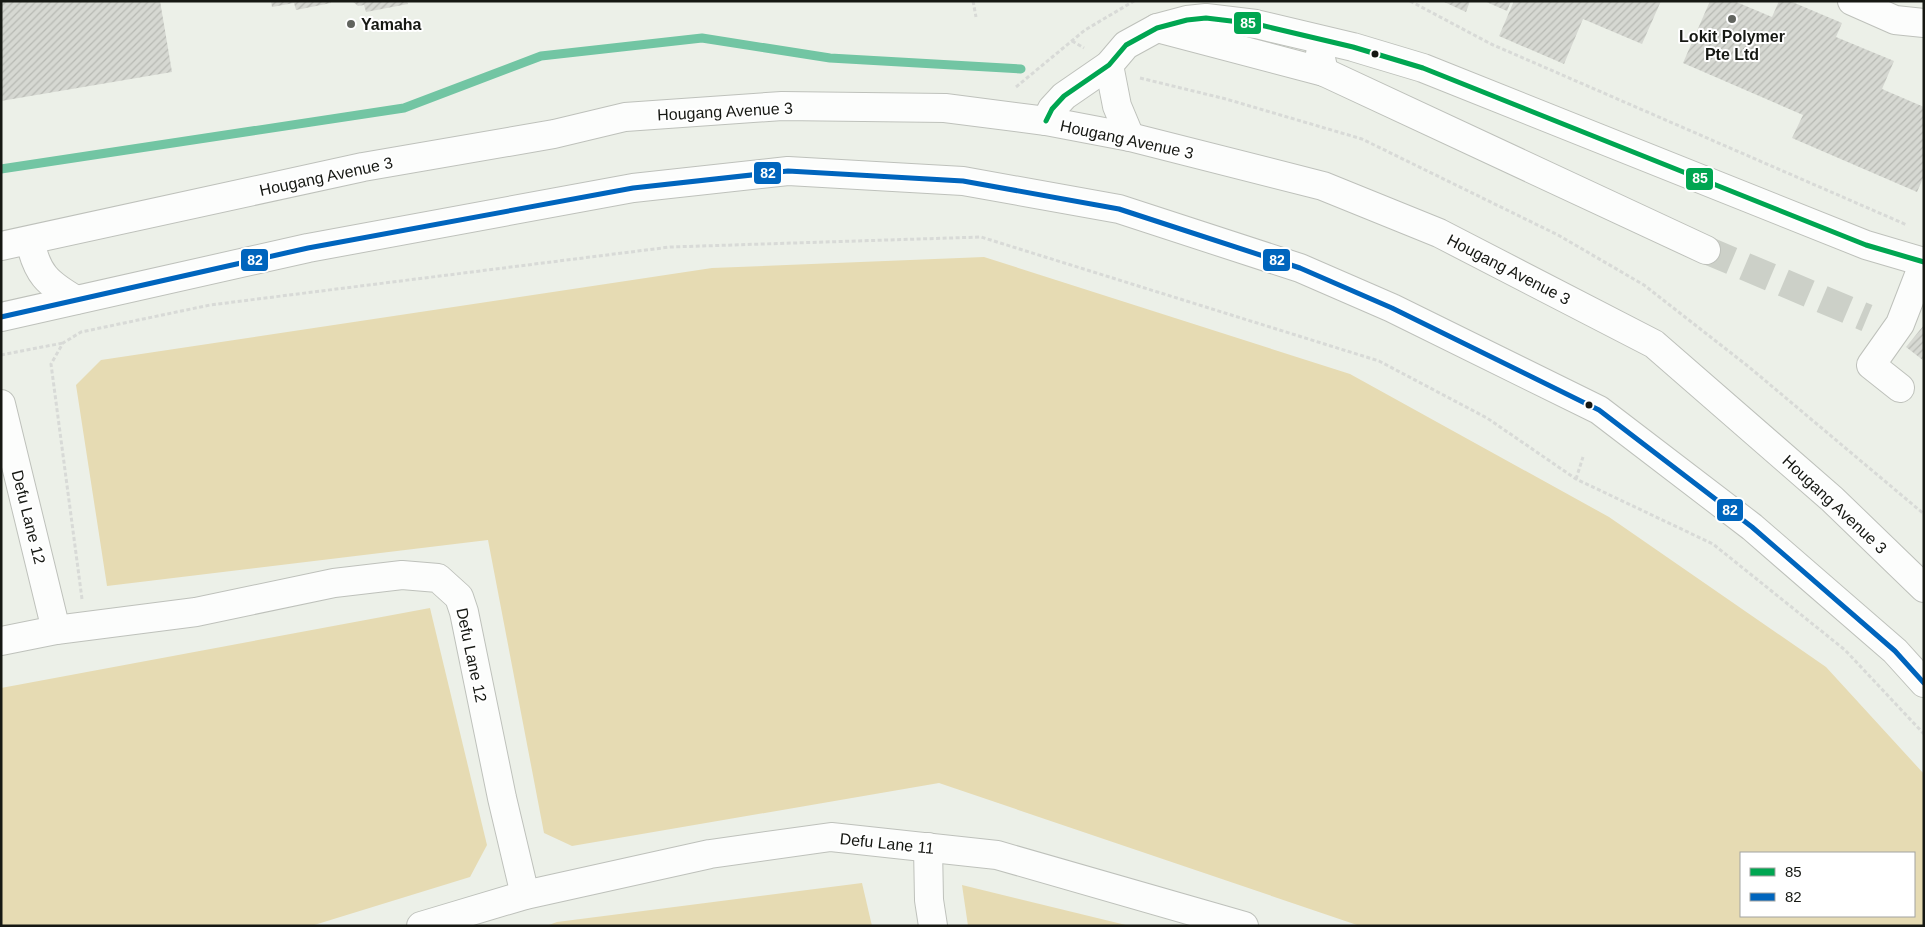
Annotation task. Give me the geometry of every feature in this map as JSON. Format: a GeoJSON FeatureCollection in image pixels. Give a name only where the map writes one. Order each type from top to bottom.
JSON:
{"type":"FeatureCollection","features":[{"type":"Feature","properties":{"kind":"main road"},"geometry":{"type":"LineString","coordinates":[[1852,1],[1895,20],[1924,23]]}},
{"type":"Feature","properties":{"kind":"main road"},"geometry":{"type":"LineString","coordinates":[[1046,121],[1052,108],[1064,96],[1109,65],[1126,45],[1157,28],[1206,18],[1256,24],[1423,68],[1866,246],[1924,262],[1900,324],[1871,365],[1900,388]]}},
{"type":"Feature","properties":{"kind":"main road"},"geometry":{"type":"LineString","coordinates":[[1157,28],[1324,72],[1706,250]]}},
{"type":"Feature","properties":{"kind":"main road"},"geometry":{"type":"LineString","coordinates":[[1321,40],[1319,50],[1324,72]]}},
{"type":"Feature","properties":{"kind":"main road"},"geometry":{"type":"LineString","coordinates":[[1109,65],[1117,106],[1130,136]]}},
{"type":"Feature","properties":{"kind":"main road","name":"Hougang Avenue 3"},"geometry":{"type":"LineString","coordinates":[[1,246],[363,167],[554,134],[625,117],[782,106],[945,108],[1046,121],[1130,136],[1323,186],[1439,233],[1654,344],[1832,499],[1924,588]]}},
{"type":"Feature","properties":{"kind":"main road"},"geometry":{"type":"LineString","coordinates":[[1,317],[308,248],[633,188],[788,172],[964,181],[1119,209],[1300,268],[1392,308],[1598,410],[1752,527],[1895,651],[1924,683]]}},
{"type":"Feature","properties":{"kind":"main road"},"geometry":{"type":"LineString","coordinates":[[30,241],[34,260],[43,276],[76,300]]}},
{"type":"Feature","properties":{"kind":"main road","name":"Defu Lane 12"},"geometry":{"type":"LineString","coordinates":[[1,404],[56,630]]}},
{"type":"Feature","properties":{"kind":"main road","name":"Defu Lane 12"},"geometry":{"type":"LineString","coordinates":[[1,641],[56,630],[196,612],[334,583],[402,575],[438,578],[459,597],[464,612],[502,798],[525,895]]}},
{"type":"Feature","properties":{"kind":"main road","name":"Defu Lane 11"},"geometry":{"type":"LineString","coordinates":[[525,895],[710,854],[831,837],[997,855],[1244,926]]}},
{"type":"Feature","properties":{"kind":"main road"},"geometry":{"type":"LineString","coordinates":[[928,847],[929,900],[933,926]]}},
{"type":"Feature","properties":{"kind":"main road"},"geometry":{"type":"LineString","coordinates":[[421,926],[525,895]]}},
{"type":"Feature","properties":{"kind":"path"},"geometry":{"type":"LineString","coordinates":[[973,1],[976,17]]}},
{"type":"Feature","properties":{"kind":"path"},"geometry":{"type":"LineString","coordinates":[[1410,1],[1491,44],[1915,228]]}},
{"type":"Feature","properties":{"kind":"path"},"geometry":{"type":"LineString","coordinates":[[1,355],[64,343],[81,332],[210,305],[670,247],[982,237],[1379,361],[1487,418],[1576,479],[1713,544],[1845,650],[1924,734]]}},
{"type":"Feature","properties":{"kind":"path"},"geometry":{"type":"LineString","coordinates":[[64,343],[51,364],[86,627]]}},
{"type":"Feature","properties":{"kind":"path"},"geometry":{"type":"LineString","coordinates":[[1576,479],[1583,457]]}},
{"type":"Feature","properties":{"kind":"shaded area"},"geometry":{"type":"Polygon","coordinates":[[[984,257],[1350,374],[1609,517],[1826,667],[1924,774],[1924,926],[1360,926],[939,783],[572,846],[544,833],[488,540],[107,586],[76,385],[101,360],[712,268],[984,257]]]}},
{"type":"Feature","properties":{"kind":"shaded area"},"geometry":{"type":"Polygon","coordinates":[[[430,608],[487,845],[470,877],[311,926],[1,926],[1,688],[430,608]]]}},
{"type":"Feature","properties":{"kind":"shaded area"},"geometry":{"type":"Polygon","coordinates":[[[862,883],[872,926],[546,926],[557,922],[862,883]]]}},
{"type":"Feature","properties":{"kind":"shaded area"},"geometry":{"type":"Polygon","coordinates":[[[962,885],[1130,926],[968,926],[962,885]]]}},
{"type":"Feature","properties":{"kind":"building"},"geometry":{"type":"Polygon","coordinates":[[[1,1],[160,1],[172,72],[1,101],[1,1]]]}},
{"type":"Feature","properties":{"kind":"building"},"geometry":{"type":"Polygon","coordinates":[[[271,1],[331,1],[331,3],[296,10],[294,3],[272,7],[271,1]]]}},
{"type":"Feature","properties":{"kind":"building"},"geometry":{"type":"Polygon","coordinates":[[[352,1],[407,1],[408,4],[366,12],[364,5],[358,6],[352,1]]]}},
{"type":"Feature","properties":{"kind":"building"},"geometry":{"type":"Polygon","coordinates":[[[1442,1],[1470,1],[1466,12],[1442,1]]]}},
{"type":"Feature","properties":{"kind":"building"},"geometry":{"type":"Polygon","coordinates":[[[1484,1],[1511,1],[1507,11],[1484,1]]]}},
{"type":"Feature","properties":{"kind":"building"},"geometry":{"type":"Polygon","coordinates":[[[1514,1],[1661,1],[1642,44],[1583,19],[1564,64],[1499,36],[1514,1]]]}},
{"type":"Feature","properties":{"kind":"building"},"geometry":{"type":"Polygon","coordinates":[[[1710,1],[1734,1],[1772,17],[1779,1],[1790,1],[1842,23],[1836,37],[1894,61],[1882,89],[1924,107],[1924,176],[1917,192],[1792,138],[1803,115],[1683,63],[1710,1]]]}},
{"type":"Feature","properties":{"kind":"building"},"geometry":{"type":"Polygon","coordinates":[[[1924,325],[1924,361],[1906,347],[1924,325]]]}},
{"type":"Feature","properties":{"kind":"waterway"},"geometry":{"type":"LineString","coordinates":[[1,169],[404,108],[541,56],[702,38],[830,58],[1021,69]]}},
{"type":"Feature","properties":{"kind":"tunnel"},"geometry":{"type":"LineString","coordinates":[[1706,250],[1867,318]]}},
{"type":"Feature","properties":{"kind":"transit line","name":"85"},"geometry":{"type":"LineString","coordinates":[[1046,121],[1052,109],[1064,96],[1109,65],[1126,45],[1157,28],[1187,20],[1206,18],[1256,24],[1353,47],[1423,68],[1866,245],[1924,262]]}},
{"type":"Feature","properties":{"kind":"transit line","name":"82"},"geometry":{"type":"LineString","coordinates":[[1,317],[308,248],[633,188],[788,171],[963,181],[1119,209],[1300,268],[1392,308],[1599,410],[1752,527],[1895,651],[1924,683]]}},
{"type":"Feature","properties":{"kind":"place","name":"Lokit Polymer Pte Ltd"},"geometry":{"type":"Point","coordinates":[1732,19]}},
{"type":"Feature","properties":{"kind":"place","name":"Yamaha"},"geometry":{"type":"Point","coordinates":[351,24]}}]}
